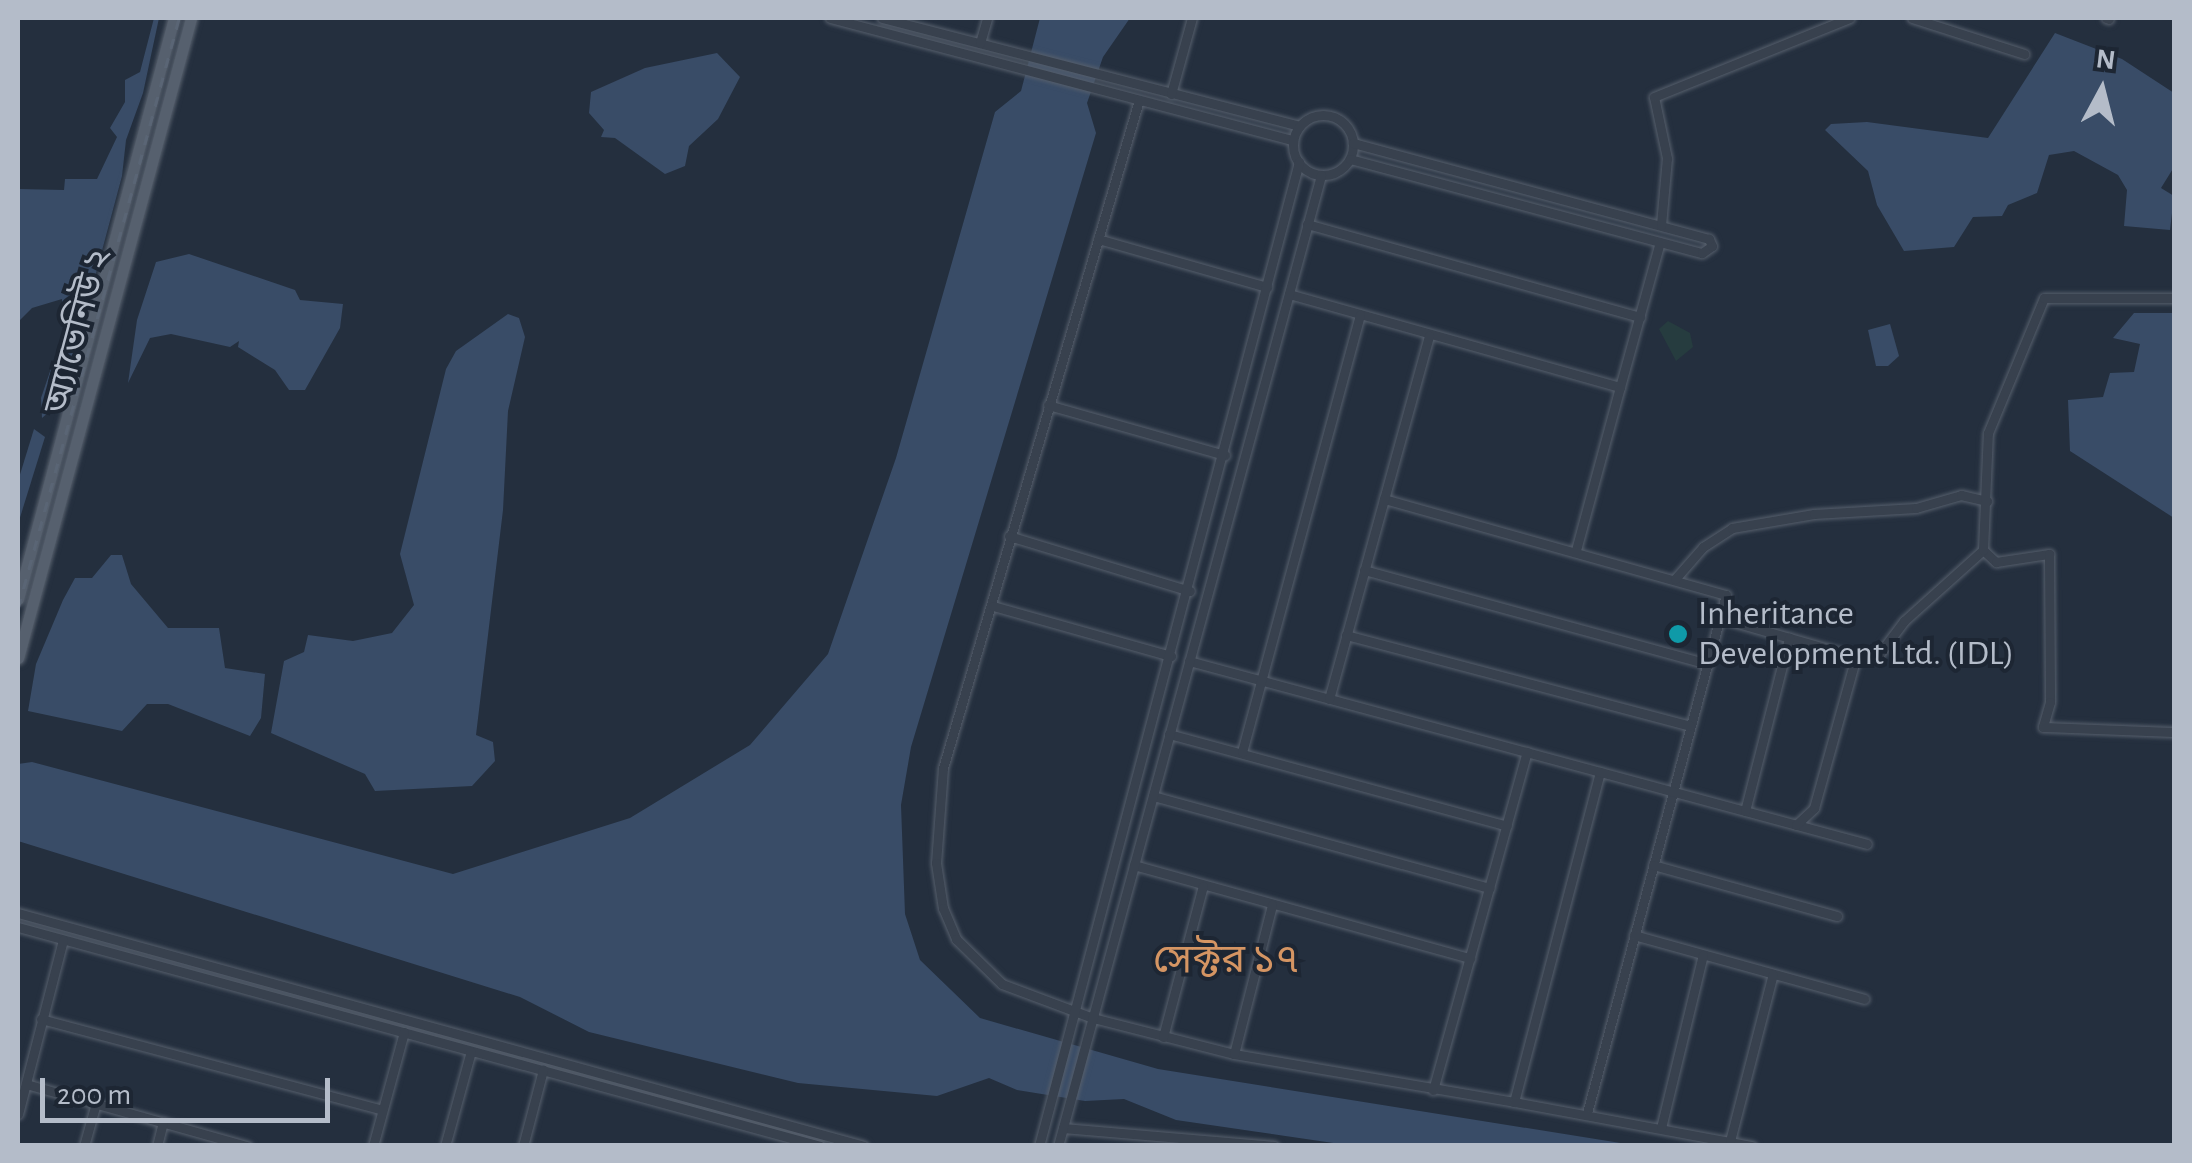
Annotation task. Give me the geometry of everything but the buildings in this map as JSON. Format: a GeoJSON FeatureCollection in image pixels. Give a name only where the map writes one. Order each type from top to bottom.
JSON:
{"type":"FeatureCollection","features":[{"type":"Feature","properties":{"kind":"main road","name":"অ্যাভেনিউ ২"},"geometry":{"type":"LineString","coordinates":[[18,599],[174,18]]}},
{"type":"Feature","properties":{"kind":"main road","name":"অ্যাভেনিউ ২"},"geometry":{"type":"LineString","coordinates":[[18,658],[191,18]]}},
{"type":"Feature","properties":{"kind":"street"},"geometry":{"type":"LineString","coordinates":[[830,18],[1293,140]]}},
{"type":"Feature","properties":{"kind":"street"},"geometry":{"type":"LineString","coordinates":[[879,31],[882,18],[1299,126]]}},
{"type":"Feature","properties":{"kind":"street"},"geometry":{"type":"LineString","coordinates":[[980,44],[987,18]]}},
{"type":"Feature","properties":{"kind":"street"},"geometry":{"type":"LineString","coordinates":[[1172,94],[1192,18]]}},
{"type":"Feature","properties":{"kind":"street"},"geometry":{"type":"LineString","coordinates":[[1661,225],[1666,158],[1654,97],[1850,18]]}},
{"type":"Feature","properties":{"kind":"street"},"geometry":{"type":"LineString","coordinates":[[1912,18],[2024,54]]}},
{"type":"Feature","properties":{"kind":"street"},"geometry":{"type":"LineString","coordinates":[[1139,100],[1009,536],[993,606],[940,786],[936,851],[943,908],[956,939],[990,976],[1092,1021],[1234,1054],[1587,1113],[1752,1146]]}},
{"type":"Feature","properties":{"kind":"street"},"geometry":{"type":"LineString","coordinates":[[1039,1146],[1225,455],[1298,162],[1293,140],[1299,126],[1315,116],[1334,117],[1353,143],[1661,225],[1709,239],[1712,246],[1702,254],[1350,160],[1320,174]]}},
{"type":"Feature","properties":{"kind":"street"},"geometry":{"type":"LineString","coordinates":[[1350,160],[1353,143]]}},
{"type":"Feature","properties":{"kind":"street"},"geometry":{"type":"LineString","coordinates":[[1298,162],[1320,174]]}},
{"type":"Feature","properties":{"kind":"street"},"geometry":{"type":"LineString","coordinates":[[1058,1146],[1320,174]]}},
{"type":"Feature","properties":{"kind":"street"},"geometry":{"type":"LineString","coordinates":[[1308,224],[1640,317]]}},
{"type":"Feature","properties":{"kind":"street"},"geometry":{"type":"LineString","coordinates":[[1098,240],[1267,287]]}},
{"type":"Feature","properties":{"kind":"street"},"geometry":{"type":"LineString","coordinates":[[1576,550],[1660,242]]}},
{"type":"Feature","properties":{"kind":"street"},"geometry":{"type":"LineString","coordinates":[[1288,294],[1620,387]]}},
{"type":"Feature","properties":{"kind":"street"},"geometry":{"type":"LineString","coordinates":[[1720,618],[1856,656],[1877,657],[1904,621],[1983,550],[1991,424],[2044,298],[2174,298]]}},
{"type":"Feature","properties":{"kind":"street"},"geometry":{"type":"LineString","coordinates":[[1242,752],[1360,315]]}},
{"type":"Feature","properties":{"kind":"street"},"geometry":{"type":"LineString","coordinates":[[1329,699],[1430,335]]}},
{"type":"Feature","properties":{"kind":"street"},"geometry":{"type":"LineString","coordinates":[[1048,405],[1225,455]]}},
{"type":"Feature","properties":{"kind":"street"},"geometry":{"type":"LineString","coordinates":[[1675,579],[1702,547],[1750,523],[1916,508],[1961,496],[1987,500]]}},
{"type":"Feature","properties":{"kind":"street"},"geometry":{"type":"LineString","coordinates":[[1384,499],[1726,595],[1587,1113]]}},
{"type":"Feature","properties":{"kind":"street"},"geometry":{"type":"LineString","coordinates":[[1009,536],[1190,591]]}},
{"type":"Feature","properties":{"kind":"street"},"geometry":{"type":"LineString","coordinates":[[1983,550],[1996,562],[2049,554],[2050,702],[2043,727],[2174,732]]}},
{"type":"Feature","properties":{"kind":"street"},"geometry":{"type":"LineString","coordinates":[[1364,570],[1708,664]]}},
{"type":"Feature","properties":{"kind":"street"},"geometry":{"type":"LineString","coordinates":[[993,606],[1171,656]]}},
{"type":"Feature","properties":{"kind":"street"},"geometry":{"type":"LineString","coordinates":[[1346,635],[1690,726]]}},
{"type":"Feature","properties":{"kind":"street"},"geometry":{"type":"LineString","coordinates":[[1746,811],[1790,638]]}},
{"type":"Feature","properties":{"kind":"street"},"geometry":{"type":"LineString","coordinates":[[1796,824],[1814,808],[1856,656]]}},
{"type":"Feature","properties":{"kind":"street"},"geometry":{"type":"LineString","coordinates":[[1189,661],[1867,844]]}},
{"type":"Feature","properties":{"kind":"street"},"geometry":{"type":"LineString","coordinates":[[1169,734],[1507,826]]}},
{"type":"Feature","properties":{"kind":"street"},"geometry":{"type":"LineString","coordinates":[[1433,1090],[1527,752]]}},
{"type":"Feature","properties":{"kind":"street"},"geometry":{"type":"LineString","coordinates":[[1514,1102],[1600,772]]}},
{"type":"Feature","properties":{"kind":"street"},"geometry":{"type":"LineString","coordinates":[[1153,796],[1490,888]]}},
{"type":"Feature","properties":{"kind":"street"},"geometry":{"type":"LineString","coordinates":[[1134,865],[1470,958]]}},
{"type":"Feature","properties":{"kind":"street"},"geometry":{"type":"LineString","coordinates":[[1653,865],[1837,916]]}},
{"type":"Feature","properties":{"kind":"street"},"geometry":{"type":"LineString","coordinates":[[1163,1038],[1203,886]]}},
{"type":"Feature","properties":{"kind":"street"},"geometry":{"type":"LineString","coordinates":[[1234,1054],[1272,905]]}},
{"type":"Feature","properties":{"kind":"street"},"geometry":{"type":"LineString","coordinates":[[18,913],[864,1146]]}},
{"type":"Feature","properties":{"kind":"street"},"geometry":{"type":"LineString","coordinates":[[18,927],[820,1146]]}},
{"type":"Feature","properties":{"kind":"street"},"geometry":{"type":"LineString","coordinates":[[1634,936],[1864,1000]]}},
{"type":"Feature","properties":{"kind":"street"},"geometry":{"type":"LineString","coordinates":[[18,1114],[63,940]]}},
{"type":"Feature","properties":{"kind":"street"},"geometry":{"type":"LineString","coordinates":[[1662,1128],[1703,955]]}},
{"type":"Feature","properties":{"kind":"street"},"geometry":{"type":"LineString","coordinates":[[1730,1141],[1773,974]]}},
{"type":"Feature","properties":{"kind":"street"},"geometry":{"type":"LineString","coordinates":[[42,1018],[382,1110]]}},
{"type":"Feature","properties":{"kind":"street"},"geometry":{"type":"LineString","coordinates":[[372,1146],[404,1032]]}},
{"type":"Feature","properties":{"kind":"street"},"geometry":{"type":"LineString","coordinates":[[446,1146],[471,1051]]}},
{"type":"Feature","properties":{"kind":"street"},"geometry":{"type":"LineString","coordinates":[[522,1146],[543,1070]]}},
{"type":"Feature","properties":{"kind":"street"},"geometry":{"type":"LineString","coordinates":[[26,1084],[247,1146]]}},
{"type":"Feature","properties":{"kind":"street"},"geometry":{"type":"LineString","coordinates":[[84,1146],[96,1104]]}},
{"type":"Feature","properties":{"kind":"street"},"geometry":{"type":"LineString","coordinates":[[157,1146],[163,1122]]}},
{"type":"Feature","properties":{"kind":"street"},"geometry":{"type":"LineString","coordinates":[[1063,1128],[1274,1146]]}},
{"type":"Feature","properties":{"kind":"green space"},"geometry":{"type":"Polygon","coordinates":[[[1668,321],[1690,333],[1693,347],[1676,361],[1659,329],[1668,321]]]}},
{"type":"Feature","properties":{"kind":"water"},"geometry":{"type":"Polygon","coordinates":[[[154,18],[159,18],[143,93],[126,140],[122,176],[81,329],[62,328],[62,299],[32,308],[18,322],[18,189],[64,190],[65,179],[97,179],[117,137],[110,128],[125,102],[125,80],[140,72],[154,18]]]}},
{"type":"Feature","properties":{"kind":"water"},"geometry":{"type":"Polygon","coordinates":[[[1040,18],[1130,18],[1103,57],[1087,103],[1096,133],[911,747],[901,805],[905,914],[920,960],[980,1018],[1158,1069],[1633,1145],[1347,1145],[1176,1120],[1124,1099],[1085,1101],[1017,1090],[989,1078],[937,1096],[798,1083],[589,1032],[520,997],[18,841],[18,764],[32,762],[453,874],[630,818],[750,745],[828,654],[896,458],[995,112],[1021,91],[1040,18]]]}},
{"type":"Feature","properties":{"kind":"water"},"geometry":{"type":"Polygon","coordinates":[[[2055,33],[2122,59],[2174,93],[2174,167],[2161,188],[2174,196],[2170,230],[2124,226],[2127,190],[2118,175],[2074,151],[2049,155],[2037,193],[2008,205],[2002,216],[1973,217],[1954,247],[1904,251],[1877,205],[1868,171],[1825,130],[1831,124],[1867,122],[1988,138],[2055,33]]]}},
{"type":"Feature","properties":{"kind":"water"},"geometry":{"type":"Polygon","coordinates":[[[717,53],[740,77],[718,119],[689,146],[685,166],[665,174],[615,138],[601,137],[604,130],[589,113],[591,92],[645,68],[717,53]]]}},
{"type":"Feature","properties":{"kind":"water"},"geometry":{"type":"Polygon","coordinates":[[[189,254],[295,290],[300,300],[343,304],[340,328],[305,390],[289,390],[275,370],[238,347],[239,341],[230,347],[171,334],[150,338],[128,383],[137,320],[156,262],[189,254]]]}},
{"type":"Feature","properties":{"kind":"water"},"geometry":{"type":"Polygon","coordinates":[[[2134,313],[2174,313],[2174,518],[2070,451],[2068,400],[2103,397],[2110,373],[2134,372],[2140,344],[2113,338],[2134,313]]]}},
{"type":"Feature","properties":{"kind":"water"},"geometry":{"type":"Polygon","coordinates":[[[508,314],[519,318],[525,337],[508,411],[503,510],[476,735],[493,742],[495,761],[472,786],[375,791],[365,774],[271,733],[284,661],[304,652],[308,635],[353,641],[392,633],[414,605],[400,554],[446,369],[456,351],[508,314]]]}},
{"type":"Feature","properties":{"kind":"water"},"geometry":{"type":"Polygon","coordinates":[[[1890,324],[1899,356],[1888,366],[1876,366],[1868,330],[1890,324]]]}},
{"type":"Feature","properties":{"kind":"water"},"geometry":{"type":"Polygon","coordinates":[[[73,332],[77,344],[56,406],[42,418],[41,398],[63,333],[73,332]]]}},
{"type":"Feature","properties":{"kind":"water"},"geometry":{"type":"Polygon","coordinates":[[[34,429],[45,437],[18,524],[18,481],[34,429]]]}},
{"type":"Feature","properties":{"kind":"water"},"geometry":{"type":"Polygon","coordinates":[[[111,555],[122,555],[131,584],[168,628],[219,628],[225,668],[265,674],[261,718],[250,736],[168,704],[147,704],[122,731],[28,711],[36,664],[63,600],[75,578],[92,578],[111,555]]]}},
{"type":"Feature","properties":{"kind":"railway"},"geometry":{"type":"LineString","coordinates":[[18,608],[179,18]]}},
{"type":"Feature","properties":{"kind":"place","name":"Inheritance Development Ltd. (IDL)"},"geometry":{"type":"Point","coordinates":[1678,634]}},
{"type":"Feature","properties":{"kind":"district","name":"সেক্টর ১৭"},"geometry":{"type":"Point","coordinates":[1226,960]}}]}
